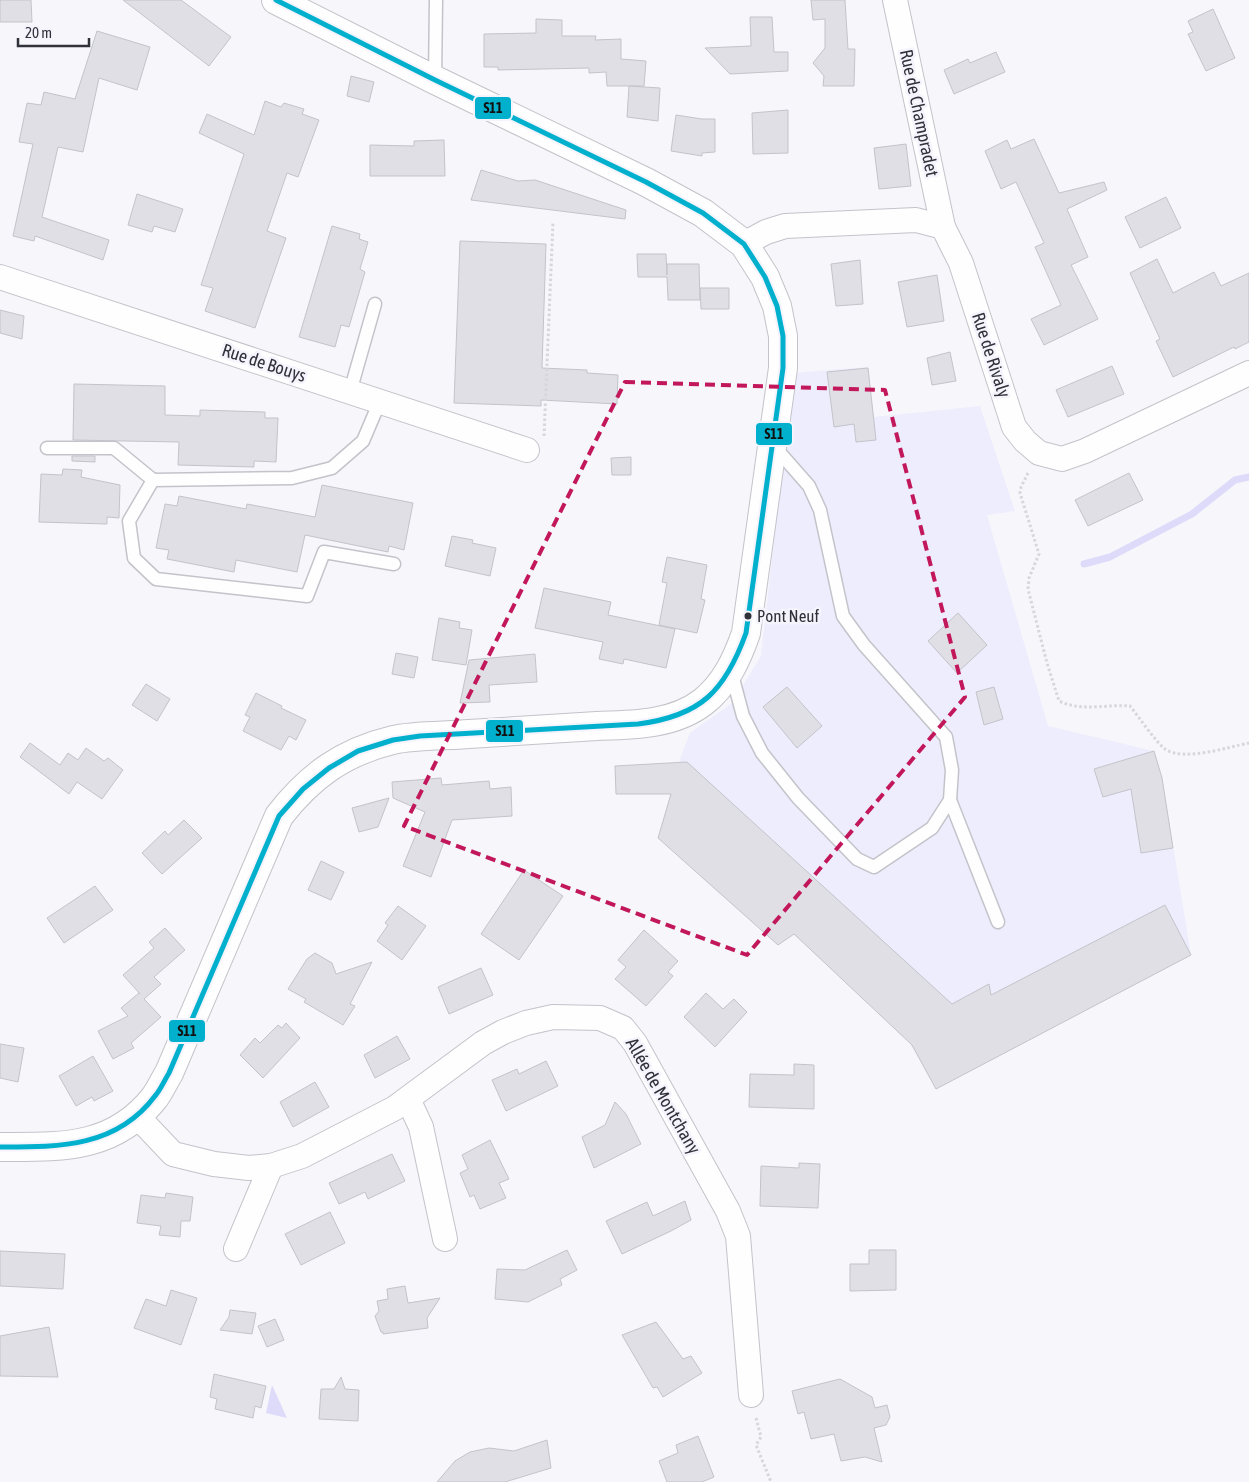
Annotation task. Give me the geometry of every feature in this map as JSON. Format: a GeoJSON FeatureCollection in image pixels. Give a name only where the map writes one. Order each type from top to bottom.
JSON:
{"type":"FeatureCollection","features":[{"type":"Feature","properties":{"kind":"main road"},"geometry":{"type":"LineString","coordinates":[[0,1147],[76,1145],[107,1135],[137,1116],[155,1096],[169,1073],[279,816],[296,795],[316,776],[344,758],[395,740],[655,723],[677,716],[701,704],[716,691],[731,670],[740,651],[750,613],[783,368],[783,336],[777,306],[765,278],[744,244],[703,213],[646,182],[435,80],[276,0]]}},
{"type":"Feature","properties":{"kind":"street","name":"Rue de Champradet"},"geometry":{"type":"LineString","coordinates":[[895,0],[943,227]]}},
{"type":"Feature","properties":{"kind":"street"},"geometry":{"type":"LineString","coordinates":[[744,244],[766,232],[785,226],[916,220],[943,227]]}},
{"type":"Feature","properties":{"kind":"street","name":"Rue de Rivaly"},"geometry":{"type":"LineString","coordinates":[[943,227],[961,263],[1014,427],[1024,441],[1039,453],[1062,459],[1085,451],[1249,373]]}},
{"type":"Feature","properties":{"kind":"street","name":"Rue de Bouys"},"geometry":{"type":"LineString","coordinates":[[0,278],[527,450]]}},
{"type":"Feature","properties":{"kind":"street","name":"Allée de Montchany"},"geometry":{"type":"LineString","coordinates":[[137,1116],[173,1154],[214,1164],[249,1168],[271,1166],[302,1156],[395,1108],[483,1043],[503,1032],[526,1023],[553,1017],[578,1016],[600,1018],[623,1028],[635,1043],[659,1084],[728,1211],[738,1236],[751,1395]]}},
{"type":"Feature","properties":{"kind":"street"},"geometry":{"type":"LineString","coordinates":[[408,1099],[421,1127],[444,1239]]}},
{"type":"Feature","properties":{"kind":"street"},"geometry":{"type":"LineString","coordinates":[[236,1249],[271,1166]]}},
{"type":"Feature","properties":{"kind":"lane"},"geometry":{"type":"LineString","coordinates":[[435,80],[436,0]]}},
{"type":"Feature","properties":{"kind":"lane"},"geometry":{"type":"LineString","coordinates":[[350,392],[375,304]]}},
{"type":"Feature","properties":{"kind":"lane"},"geometry":{"type":"LineString","coordinates":[[47,448],[114,448],[153,480],[292,478],[332,468],[363,441],[380,401]]}},
{"type":"Feature","properties":{"kind":"lane"},"geometry":{"type":"LineString","coordinates":[[772,443],[809,486],[820,510],[843,616],[864,645],[946,737],[952,770],[950,800],[998,922]]}},
{"type":"Feature","properties":{"kind":"lane"},"geometry":{"type":"LineString","coordinates":[[153,480],[129,520],[134,558],[156,579],[307,596],[324,552],[394,564]]}},
{"type":"Feature","properties":{"kind":"lane"},"geometry":{"type":"LineString","coordinates":[[731,670],[743,716],[762,752],[798,798],[857,859],[874,867],[932,828],[950,800]]}},
{"type":"Feature","properties":{"kind":"path"},"geometry":{"type":"LineString","coordinates":[[527,450],[545,435],[553,222]]}},
{"type":"Feature","properties":{"kind":"path"},"geometry":{"type":"LineString","coordinates":[[1039,453],[1021,487],[1020,493],[1039,554],[1029,578],[1028,589],[1046,663],[1059,701],[1068,706],[1106,708],[1130,706],[1165,748],[1174,753],[1189,754],[1249,743]]}},
{"type":"Feature","properties":{"kind":"path"},"geometry":{"type":"LineString","coordinates":[[760,1437],[756,1445],[771,1482]]}},
{"type":"Feature","properties":{"kind":"highlighted area"},"geometry":{"type":"Polygon","coordinates":[[[625,382],[885,390],[965,697],[747,955],[404,826],[625,382]]]}},
{"type":"Feature","properties":{"kind":"shaded area"},"geometry":{"type":"Polygon","coordinates":[[[868,367],[874,417],[980,406],[1015,511],[987,515],[1048,726],[1154,751],[1162,778],[1191,955],[936,1089],[908,1040],[794,934],[778,945],[658,838],[681,756],[690,733],[732,703],[761,656],[793,373],[868,367]]]}},
{"type":"Feature","properties":{"kind":"shaded area"},"geometry":{"type":"Polygon","coordinates":[[[272,1385],[287,1418],[266,1413],[272,1385]]]}},
{"type":"Feature","properties":{"kind":"building"},"geometry":{"type":"Polygon","coordinates":[[[0,0],[31,0],[32,22],[0,22],[0,0]]]}},
{"type":"Feature","properties":{"kind":"building"},"geometry":{"type":"Polygon","coordinates":[[[123,0],[181,0],[231,37],[209,66],[123,0]]]}},
{"type":"Feature","properties":{"kind":"building"},"geometry":{"type":"Polygon","coordinates":[[[811,0],[845,0],[848,49],[855,49],[854,86],[823,86],[824,76],[813,63],[825,48],[825,19],[813,20],[811,0]]]}},
{"type":"Feature","properties":{"kind":"building"},"geometry":{"type":"Polygon","coordinates":[[[1213,9],[1235,58],[1206,71],[1188,34],[1193,32],[1188,21],[1213,9]]]}},
{"type":"Feature","properties":{"kind":"building"},"geometry":{"type":"Polygon","coordinates":[[[750,17],[772,17],[774,52],[788,52],[788,71],[730,74],[705,48],[751,46],[750,17]]]}},
{"type":"Feature","properties":{"kind":"building"},"geometry":{"type":"Polygon","coordinates":[[[536,19],[562,20],[562,36],[596,36],[595,40],[621,39],[621,59],[646,61],[644,86],[607,86],[606,72],[589,73],[589,68],[498,70],[498,67],[484,67],[484,34],[536,33],[536,19]]]}},
{"type":"Feature","properties":{"kind":"building"},"geometry":{"type":"Polygon","coordinates":[[[97,31],[150,47],[137,90],[99,78],[83,152],[58,147],[42,217],[109,240],[103,260],[35,236],[34,241],[13,236],[33,144],[19,142],[27,103],[41,105],[44,92],[75,99],[97,31]]]}},
{"type":"Feature","properties":{"kind":"building"},"geometry":{"type":"Polygon","coordinates":[[[996,52],[1005,72],[954,94],[944,70],[968,59],[970,63],[996,52]]]}},
{"type":"Feature","properties":{"kind":"building"},"geometry":{"type":"Polygon","coordinates":[[[351,76],[374,82],[369,102],[347,96],[351,76]]]}},
{"type":"Feature","properties":{"kind":"building"},"geometry":{"type":"Polygon","coordinates":[[[629,86],[660,88],[658,121],[627,117],[629,86]]]}},
{"type":"Feature","properties":{"kind":"building"},"geometry":{"type":"Polygon","coordinates":[[[265,101],[281,107],[284,103],[304,109],[302,114],[319,120],[298,177],[287,173],[267,231],[286,238],[255,328],[205,311],[213,288],[201,285],[244,154],[199,133],[207,114],[254,135],[265,101]]]}},
{"type":"Feature","properties":{"kind":"building"},"geometry":{"type":"Polygon","coordinates":[[[788,110],[788,153],[753,154],[752,113],[788,110]]]}},
{"type":"Feature","properties":{"kind":"building"},"geometry":{"type":"Polygon","coordinates":[[[676,115],[715,119],[715,152],[702,153],[702,156],[671,151],[676,115]]]}},
{"type":"Feature","properties":{"kind":"building"},"geometry":{"type":"Polygon","coordinates":[[[1034,139],[1059,193],[1104,182],[1107,190],[1067,209],[1088,257],[1071,265],[1098,319],[1044,345],[1031,319],[1061,305],[1035,247],[1044,243],[1016,182],[1001,189],[985,151],[1007,140],[1011,149],[1034,139]]]}},
{"type":"Feature","properties":{"kind":"building"},"geometry":{"type":"Polygon","coordinates":[[[444,140],[445,176],[370,176],[370,145],[414,146],[414,141],[444,140]]]}},
{"type":"Feature","properties":{"kind":"building"},"geometry":{"type":"Polygon","coordinates":[[[906,144],[911,186],[879,189],[874,148],[906,144]]]}},
{"type":"Feature","properties":{"kind":"building"},"geometry":{"type":"Polygon","coordinates":[[[481,170],[518,181],[535,180],[626,210],[625,219],[471,200],[481,170]]]}},
{"type":"Feature","properties":{"kind":"building"},"geometry":{"type":"Polygon","coordinates":[[[137,194],[183,209],[175,232],[154,226],[152,232],[128,225],[137,194]]]}},
{"type":"Feature","properties":{"kind":"building"},"geometry":{"type":"Polygon","coordinates":[[[1166,197],[1181,228],[1140,248],[1125,217],[1166,197]]]}},
{"type":"Feature","properties":{"kind":"building"},"geometry":{"type":"Polygon","coordinates":[[[332,226],[360,234],[359,239],[368,242],[360,269],[365,272],[349,327],[341,325],[335,347],[299,337],[332,226]]]}},
{"type":"Feature","properties":{"kind":"building"},"geometry":{"type":"Polygon","coordinates":[[[460,241],[546,244],[542,368],[587,370],[587,373],[618,375],[617,404],[541,400],[541,406],[454,403],[460,241]]]}},
{"type":"Feature","properties":{"kind":"building"},"geometry":{"type":"Polygon","coordinates":[[[637,254],[666,254],[667,275],[667,264],[699,264],[700,300],[668,300],[667,277],[638,277],[637,254]]]}},
{"type":"Feature","properties":{"kind":"building"},"geometry":{"type":"Polygon","coordinates":[[[1157,259],[1173,293],[1214,272],[1221,286],[1249,273],[1249,342],[1235,349],[1234,347],[1173,377],[1156,341],[1160,339],[1130,273],[1157,259]]]}},
{"type":"Feature","properties":{"kind":"building"},"geometry":{"type":"Polygon","coordinates":[[[860,260],[863,304],[836,306],[831,264],[860,260]]]}},
{"type":"Feature","properties":{"kind":"building"},"geometry":{"type":"Polygon","coordinates":[[[937,275],[944,321],[907,327],[898,282],[937,275]]]}},
{"type":"Feature","properties":{"kind":"building"},"geometry":{"type":"Polygon","coordinates":[[[700,288],[729,288],[729,309],[701,309],[700,288]]]}},
{"type":"Feature","properties":{"kind":"building"},"geometry":{"type":"Polygon","coordinates":[[[0,310],[24,316],[22,339],[0,333],[0,310]]]}},
{"type":"Feature","properties":{"kind":"building"},"geometry":{"type":"Polygon","coordinates":[[[950,352],[956,381],[932,385],[927,358],[950,352]]]}},
{"type":"Feature","properties":{"kind":"building"},"geometry":{"type":"Polygon","coordinates":[[[1112,366],[1124,394],[1068,417],[1056,390],[1112,366]]]}},
{"type":"Feature","properties":{"kind":"building"},"geometry":{"type":"Polygon","coordinates":[[[868,368],[876,440],[856,442],[854,424],[834,427],[827,372],[868,368]]]}},
{"type":"Feature","properties":{"kind":"building"},"geometry":{"type":"Polygon","coordinates":[[[74,384],[165,386],[165,415],[200,416],[200,410],[265,412],[265,418],[278,418],[276,462],[254,461],[254,467],[178,465],[179,442],[73,440],[74,384]]]}},
{"type":"Feature","properties":{"kind":"building"},"geometry":{"type":"Polygon","coordinates":[[[72,456],[95,456],[95,462],[72,461],[72,456]]]}},
{"type":"Feature","properties":{"kind":"building"},"geometry":{"type":"Polygon","coordinates":[[[631,457],[631,475],[612,475],[611,458],[631,457]]]}},
{"type":"Feature","properties":{"kind":"building"},"geometry":{"type":"Polygon","coordinates":[[[63,469],[82,470],[81,477],[120,485],[119,518],[107,517],[107,524],[39,522],[41,474],[62,475],[63,469]]]}},
{"type":"Feature","properties":{"kind":"building"},"geometry":{"type":"Polygon","coordinates":[[[1129,473],[1143,500],[1088,526],[1075,500],[1129,473]]]}},
{"type":"Feature","properties":{"kind":"building"},"geometry":{"type":"Polygon","coordinates":[[[322,485],[413,503],[404,550],[389,546],[388,552],[305,535],[297,572],[236,560],[234,572],[167,559],[169,550],[156,548],[165,504],[177,506],[179,496],[246,509],[247,504],[315,517],[322,485]]]}},
{"type":"Feature","properties":{"kind":"building"},"geometry":{"type":"Polygon","coordinates":[[[452,536],[473,540],[472,543],[496,548],[490,576],[445,566],[452,536]]]}},
{"type":"Feature","properties":{"kind":"building"},"geometry":{"type":"Polygon","coordinates":[[[667,557],[707,565],[701,599],[705,600],[697,633],[659,625],[667,583],[662,582],[667,557]]]}},
{"type":"Feature","properties":{"kind":"building"},"geometry":{"type":"Polygon","coordinates":[[[544,588],[611,602],[608,615],[675,629],[666,668],[624,659],[623,664],[599,659],[603,642],[535,628],[544,588]]]}},
{"type":"Feature","properties":{"kind":"building"},"geometry":{"type":"Polygon","coordinates":[[[958,613],[987,645],[957,673],[928,641],[958,613]]]}},
{"type":"Feature","properties":{"kind":"building"},"geometry":{"type":"Polygon","coordinates":[[[439,618],[460,622],[459,628],[472,630],[466,665],[432,660],[439,618]]]}},
{"type":"Feature","properties":{"kind":"building"},"geometry":{"type":"Polygon","coordinates":[[[396,653],[418,657],[414,678],[392,674],[396,653]]]}},
{"type":"Feature","properties":{"kind":"building"},"geometry":{"type":"Polygon","coordinates":[[[535,654],[537,682],[489,685],[490,702],[460,703],[469,660],[535,654]]]}},
{"type":"Feature","properties":{"kind":"building"},"geometry":{"type":"Polygon","coordinates":[[[146,684],[170,699],[157,721],[132,705],[146,684]]]}},
{"type":"Feature","properties":{"kind":"building"},"geometry":{"type":"Polygon","coordinates":[[[787,687],[822,726],[797,748],[763,707],[787,687]]]}},
{"type":"Feature","properties":{"kind":"building"},"geometry":{"type":"Polygon","coordinates":[[[994,687],[1003,719],[984,725],[976,692],[994,687]]]}},
{"type":"Feature","properties":{"kind":"building"},"geometry":{"type":"Polygon","coordinates":[[[256,693],[306,720],[296,740],[289,736],[281,750],[243,731],[250,717],[245,715],[256,693]]]}},
{"type":"Feature","properties":{"kind":"building"},"geometry":{"type":"Polygon","coordinates":[[[30,743],[60,765],[68,753],[78,760],[86,748],[104,761],[108,758],[123,770],[102,799],[77,782],[69,794],[20,757],[30,743]]]}},
{"type":"Feature","properties":{"kind":"building"},"geometry":{"type":"Polygon","coordinates":[[[1154,751],[1162,778],[1173,848],[1141,853],[1131,789],[1103,797],[1094,769],[1154,751]]]}},
{"type":"Feature","properties":{"kind":"building"},"geometry":{"type":"Polygon","coordinates":[[[687,762],[952,1004],[989,984],[991,995],[1165,905],[1191,955],[936,1089],[912,1045],[794,934],[778,945],[658,838],[671,794],[616,794],[615,766],[687,762]]]}},
{"type":"Feature","properties":{"kind":"building"},"geometry":{"type":"Polygon","coordinates":[[[441,778],[442,785],[489,781],[490,789],[511,787],[512,816],[452,820],[431,877],[403,866],[425,812],[393,798],[392,782],[441,778]]]}},
{"type":"Feature","properties":{"kind":"building"},"geometry":{"type":"Polygon","coordinates":[[[389,798],[378,827],[359,832],[352,808],[389,798]]]}},
{"type":"Feature","properties":{"kind":"building"},"geometry":{"type":"Polygon","coordinates":[[[184,820],[202,838],[162,874],[142,853],[165,831],[168,835],[184,820]]]}},
{"type":"Feature","properties":{"kind":"building"},"geometry":{"type":"Polygon","coordinates":[[[321,861],[344,872],[331,900],[308,890],[321,861]]]}},
{"type":"Feature","properties":{"kind":"building"},"geometry":{"type":"Polygon","coordinates":[[[524,870],[563,896],[519,960],[481,934],[524,870]]]}},
{"type":"Feature","properties":{"kind":"building"},"geometry":{"type":"Polygon","coordinates":[[[95,886],[113,910],[64,943],[47,918],[95,886]]]}},
{"type":"Feature","properties":{"kind":"building"},"geometry":{"type":"Polygon","coordinates":[[[398,906],[426,926],[402,960],[377,941],[388,925],[385,923],[398,906]]]}},
{"type":"Feature","properties":{"kind":"building"},"geometry":{"type":"Polygon","coordinates":[[[165,928],[185,950],[154,977],[161,984],[144,999],[161,1017],[131,1043],[134,1048],[113,1059],[98,1031],[128,1016],[121,1008],[140,994],[123,975],[154,948],[149,942],[165,928]]]}},
{"type":"Feature","properties":{"kind":"building"},"geometry":{"type":"Polygon","coordinates":[[[644,930],[678,961],[668,972],[673,976],[646,1006],[615,979],[626,967],[618,960],[644,930]]]}},
{"type":"Feature","properties":{"kind":"building"},"geometry":{"type":"Polygon","coordinates":[[[315,953],[332,963],[336,974],[372,962],[350,1004],[355,1006],[343,1025],[304,1002],[306,999],[288,989],[307,959],[315,953]]]}},
{"type":"Feature","properties":{"kind":"building"},"geometry":{"type":"Polygon","coordinates":[[[481,968],[493,995],[449,1014],[438,987],[481,968]]]}},
{"type":"Feature","properties":{"kind":"building"},"geometry":{"type":"Polygon","coordinates":[[[706,993],[723,1009],[734,999],[747,1012],[715,1047],[684,1017],[706,993]]]}},
{"type":"Feature","properties":{"kind":"building"},"geometry":{"type":"Polygon","coordinates":[[[286,1023],[300,1038],[263,1078],[240,1055],[255,1038],[260,1043],[278,1025],[282,1028],[286,1023]]]}},
{"type":"Feature","properties":{"kind":"building"},"geometry":{"type":"Polygon","coordinates":[[[397,1036],[410,1059],[375,1078],[364,1055],[397,1036]]]}},
{"type":"Feature","properties":{"kind":"building"},"geometry":{"type":"Polygon","coordinates":[[[0,1044],[24,1048],[18,1082],[0,1078],[0,1044]]]}},
{"type":"Feature","properties":{"kind":"building"},"geometry":{"type":"Polygon","coordinates":[[[93,1056],[113,1091],[94,1101],[92,1097],[76,1106],[59,1076],[93,1056]]]}},
{"type":"Feature","properties":{"kind":"building"},"geometry":{"type":"Polygon","coordinates":[[[546,1061],[558,1086],[506,1111],[492,1080],[517,1069],[519,1074],[546,1061]]]}},
{"type":"Feature","properties":{"kind":"building"},"geometry":{"type":"Polygon","coordinates":[[[794,1064],[814,1065],[814,1109],[749,1107],[750,1074],[794,1075],[794,1064]]]}},
{"type":"Feature","properties":{"kind":"building"},"geometry":{"type":"Polygon","coordinates":[[[315,1082],[329,1107],[293,1127],[280,1102],[315,1082]]]}},
{"type":"Feature","properties":{"kind":"building"},"geometry":{"type":"Polygon","coordinates":[[[615,1102],[626,1114],[641,1144],[594,1168],[582,1137],[605,1125],[615,1102]]]}},
{"type":"Feature","properties":{"kind":"building"},"geometry":{"type":"Polygon","coordinates":[[[490,1140],[509,1179],[499,1183],[506,1198],[480,1209],[474,1195],[470,1197],[460,1173],[468,1169],[462,1155],[490,1140]]]}},
{"type":"Feature","properties":{"kind":"building"},"geometry":{"type":"Polygon","coordinates":[[[392,1154],[405,1181],[368,1199],[365,1192],[339,1204],[329,1183],[392,1154]]]}},
{"type":"Feature","properties":{"kind":"building"},"geometry":{"type":"Polygon","coordinates":[[[799,1163],[820,1164],[818,1208],[760,1206],[761,1166],[799,1168],[799,1163]]]}},
{"type":"Feature","properties":{"kind":"building"},"geometry":{"type":"Polygon","coordinates":[[[166,1193],[193,1197],[190,1221],[181,1221],[180,1237],[159,1235],[161,1226],[137,1223],[141,1195],[165,1198],[166,1193]]]}},
{"type":"Feature","properties":{"kind":"building"},"geometry":{"type":"Polygon","coordinates":[[[685,1201],[691,1220],[622,1254],[606,1221],[647,1202],[653,1216],[685,1201]]]}},
{"type":"Feature","properties":{"kind":"building"},"geometry":{"type":"Polygon","coordinates":[[[330,1212],[345,1243],[301,1265],[285,1234],[330,1212]]]}},
{"type":"Feature","properties":{"kind":"building"},"geometry":{"type":"Polygon","coordinates":[[[567,1250],[577,1270],[560,1279],[562,1285],[528,1302],[495,1299],[497,1269],[525,1270],[567,1250]]]}},
{"type":"Feature","properties":{"kind":"building"},"geometry":{"type":"Polygon","coordinates":[[[869,1250],[896,1250],[896,1290],[850,1291],[850,1264],[869,1264],[869,1250]]]}},
{"type":"Feature","properties":{"kind":"building"},"geometry":{"type":"Polygon","coordinates":[[[0,1251],[65,1254],[63,1289],[0,1286],[0,1251]]]}},
{"type":"Feature","properties":{"kind":"building"},"geometry":{"type":"Polygon","coordinates":[[[405,1286],[408,1303],[440,1298],[427,1318],[428,1328],[383,1334],[375,1316],[379,1311],[377,1301],[388,1299],[387,1289],[405,1286]]]}},
{"type":"Feature","properties":{"kind":"building"},"geometry":{"type":"Polygon","coordinates":[[[171,1290],[197,1298],[181,1345],[134,1328],[146,1299],[166,1306],[171,1290]]]}},
{"type":"Feature","properties":{"kind":"building"},"geometry":{"type":"Polygon","coordinates":[[[230,1310],[256,1313],[252,1334],[220,1330],[229,1317],[230,1310]]]}},
{"type":"Feature","properties":{"kind":"building"},"geometry":{"type":"Polygon","coordinates":[[[275,1319],[284,1340],[267,1347],[258,1326],[275,1319]]]}},
{"type":"Feature","properties":{"kind":"building"},"geometry":{"type":"Polygon","coordinates":[[[656,1322],[683,1359],[691,1356],[702,1373],[663,1397],[657,1387],[653,1388],[622,1335],[656,1322]]]}},
{"type":"Feature","properties":{"kind":"building"},"geometry":{"type":"Polygon","coordinates":[[[49,1327],[58,1377],[0,1376],[0,1336],[49,1327]]]}},
{"type":"Feature","properties":{"kind":"building"},"geometry":{"type":"Polygon","coordinates":[[[214,1374],[266,1386],[261,1408],[255,1406],[253,1418],[215,1409],[217,1399],[210,1397],[214,1374]]]}},
{"type":"Feature","properties":{"kind":"building"},"geometry":{"type":"Polygon","coordinates":[[[341,1377],[345,1389],[359,1390],[358,1421],[319,1419],[321,1389],[334,1389],[341,1377]]]}},
{"type":"Feature","properties":{"kind":"building"},"geometry":{"type":"Polygon","coordinates":[[[840,1379],[872,1397],[875,1408],[887,1405],[890,1417],[886,1425],[874,1428],[882,1462],[865,1457],[841,1461],[834,1434],[811,1439],[804,1412],[798,1414],[792,1391],[840,1379]]]}},
{"type":"Feature","properties":{"kind":"building"},"geometry":{"type":"Polygon","coordinates":[[[698,1436],[714,1477],[702,1482],[667,1482],[659,1461],[678,1453],[676,1445],[698,1436]]]}},
{"type":"Feature","properties":{"kind":"building"},"geometry":{"type":"Polygon","coordinates":[[[547,1440],[551,1468],[505,1482],[437,1482],[455,1461],[470,1452],[489,1448],[514,1451],[547,1440]]]}},
{"type":"Feature","properties":{"kind":"waterway"},"geometry":{"type":"LineString","coordinates":[[1084,564],[1110,557],[1192,514],[1235,480],[1249,477]]}},
{"type":"Feature","properties":{"kind":"transit line","name":"S11"},"geometry":{"type":"LineString","coordinates":[[0,1147],[64,1145],[104,1135],[122,1126],[140,1113],[155,1096],[169,1073],[279,816],[303,789],[329,768],[358,751],[393,740],[420,736],[638,724],[678,715],[708,697],[719,685],[729,671],[746,633],[783,368],[783,336],[777,306],[765,277],[744,244],[703,213],[646,182],[435,80],[276,0]]}},
{"type":"Feature","properties":{"kind":"place","name":"Pont Neuf"},"geometry":{"type":"Point","coordinates":[748,616]}}]}
